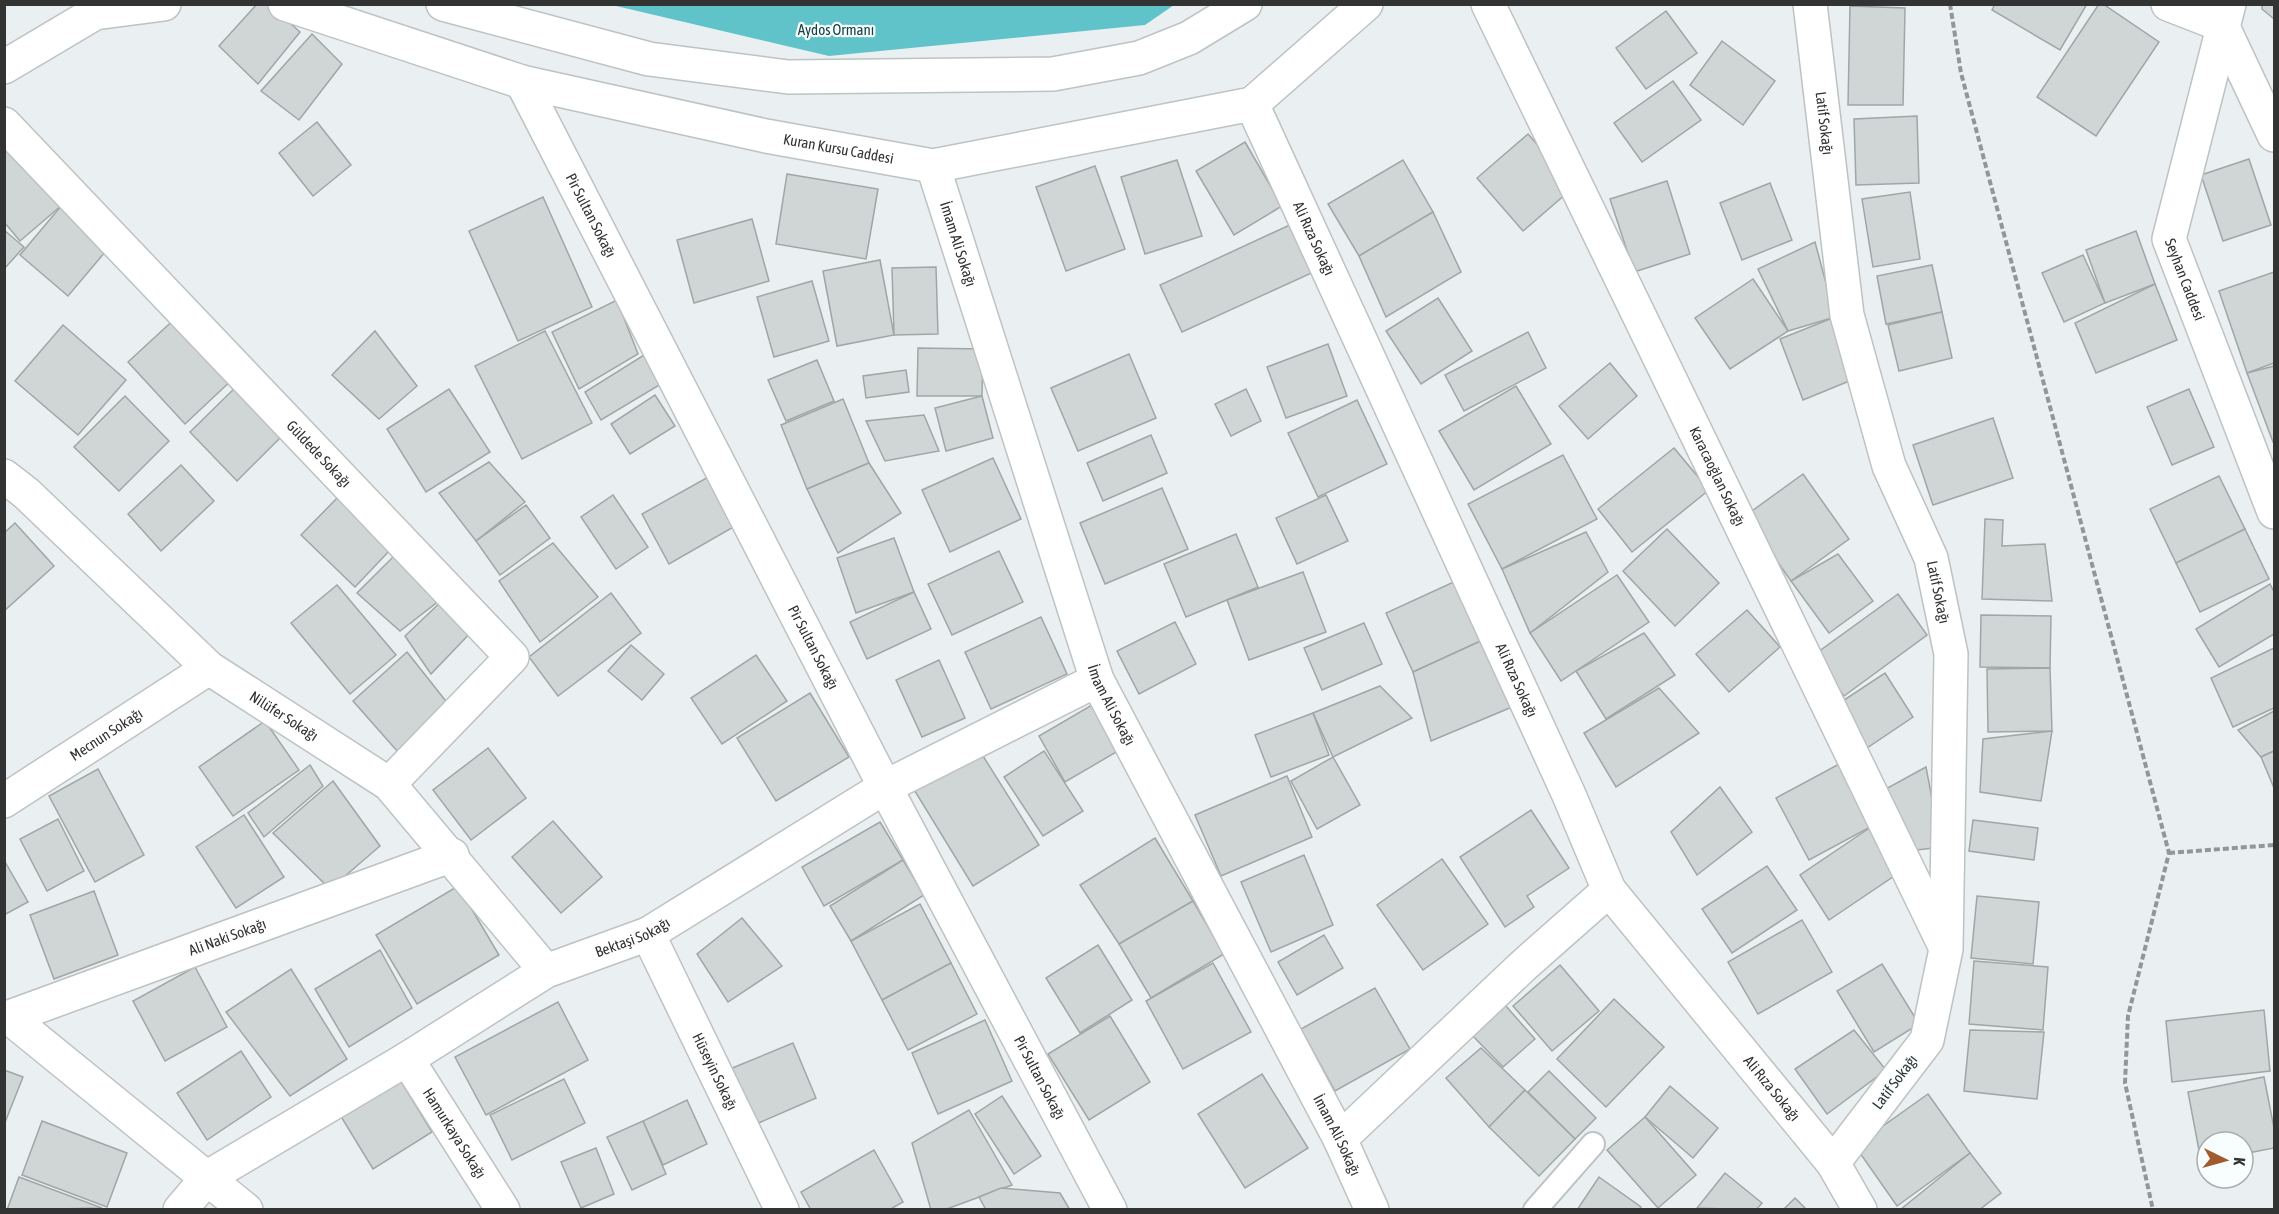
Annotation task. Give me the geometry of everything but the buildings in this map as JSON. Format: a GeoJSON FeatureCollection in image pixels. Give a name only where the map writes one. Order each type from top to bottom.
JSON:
{"type":"FeatureCollection","features":[{"type":"Feature","properties":{"kind":"street"},"geometry":{"type":"LineString","coordinates":[[4,67],[94,13],[164,4]]}},
{"type":"Feature","properties":{"kind":"street","name":"Kuran Kursu Caddesi"},"geometry":{"type":"LineString","coordinates":[[285,4],[522,82],[766,136],[933,166],[1252,104]]}},
{"type":"Feature","properties":{"kind":"street"},"geometry":{"type":"LineString","coordinates":[[443,4],[649,60],[788,77],[1053,74],[1139,58],[1189,38],[1245,4]]}},
{"type":"Feature","properties":{"kind":"street"},"geometry":{"type":"LineString","coordinates":[[1252,104],[1366,4]]}},
{"type":"Feature","properties":{"kind":"street","name":"Karacaoğlan Sokağı"},"geometry":{"type":"LineString","coordinates":[[1488,4],[1946,949]]}},
{"type":"Feature","properties":{"kind":"street","name":"Latif Sokağı"},"geometry":{"type":"LineString","coordinates":[[1810,4],[1847,315],[1889,466],[1931,558],[1951,654],[1946,949],[1927,1040],[1833,1163]]}},
{"type":"Feature","properties":{"kind":"street"},"geometry":{"type":"LineString","coordinates":[[2168,4],[2225,15],[2274,135]]}},
{"type":"Feature","properties":{"kind":"street","name":"Seyhan Caddesi"},"geometry":{"type":"LineString","coordinates":[[2225,15],[2169,239],[2274,512]]}},
{"type":"Feature","properties":{"kind":"street","name":"Pir Sultan Sokağı"},"geometry":{"type":"LineString","coordinates":[[522,82],[885,787],[1110,1209]]}},
{"type":"Feature","properties":{"kind":"street","name":"Ali Rıza Sokağı"},"geometry":{"type":"LineString","coordinates":[[1252,104],[1569,795],[1609,890],[1833,1163],[1860,1209]]}},
{"type":"Feature","properties":{"kind":"street","name":"Güldede Sokağı"},"geometry":{"type":"LineString","coordinates":[[4,124],[512,657],[389,784]]}},
{"type":"Feature","properties":{"kind":"street","name":"İmam Ali Sokağı"},"geometry":{"type":"LineString","coordinates":[[933,166],[1097,680],[1340,1139],[1372,1209]]}},
{"type":"Feature","properties":{"kind":"street","name":"Nilüfer Sokağı"},"geometry":{"type":"LineString","coordinates":[[12,491],[209,668],[389,784],[452,855],[546,971]]}},
{"type":"Feature","properties":{"kind":"street","name":"Mecnun Sokağı"},"geometry":{"type":"LineString","coordinates":[[4,801],[209,668]]}},
{"type":"Feature","properties":{"kind":"street","name":"Bektaşi Sokağı"},"geometry":{"type":"LineString","coordinates":[[180,1209],[208,1177],[407,1059],[546,971],[648,934],[885,787],[1097,680]]}},
{"type":"Feature","properties":{"kind":"street","name":"Ali Naki Sokağı"},"geometry":{"type":"LineString","coordinates":[[7,1018],[452,855]]}},
{"type":"Feature","properties":{"kind":"street"},"geometry":{"type":"LineString","coordinates":[[1340,1139],[1523,966],[1609,890]]}},
{"type":"Feature","properties":{"kind":"street","name":"Hüseyin Sokağı"},"geometry":{"type":"LineString","coordinates":[[648,934],[782,1209]]}},
{"type":"Feature","properties":{"kind":"street"},"geometry":{"type":"LineString","coordinates":[[7,1018],[246,1209]]}},
{"type":"Feature","properties":{"kind":"street","name":"Hamurkaya Sokağı"},"geometry":{"type":"LineString","coordinates":[[407,1059],[503,1209]]}},
{"type":"Feature","properties":{"kind":"lane"},"geometry":{"type":"LineString","coordinates":[[1535,1209],[1593,1144]]}},
{"type":"Feature","properties":{"kind":"path"},"geometry":{"type":"LineString","coordinates":[[1950,4],[1961,73],[2169,854],[2128,1016],[2125,1072],[2125,1083],[2153,1209]]}},
{"type":"Feature","properties":{"kind":"path"},"geometry":{"type":"LineString","coordinates":[[2169,854],[2274,845]]}},
{"type":"Feature","properties":{"kind":"green space","name":"Aydos Ormanı"},"geometry":{"type":"Polygon","coordinates":[[[612,5],[1174,5],[1145,25],[829,56],[612,5]]]}}]}
